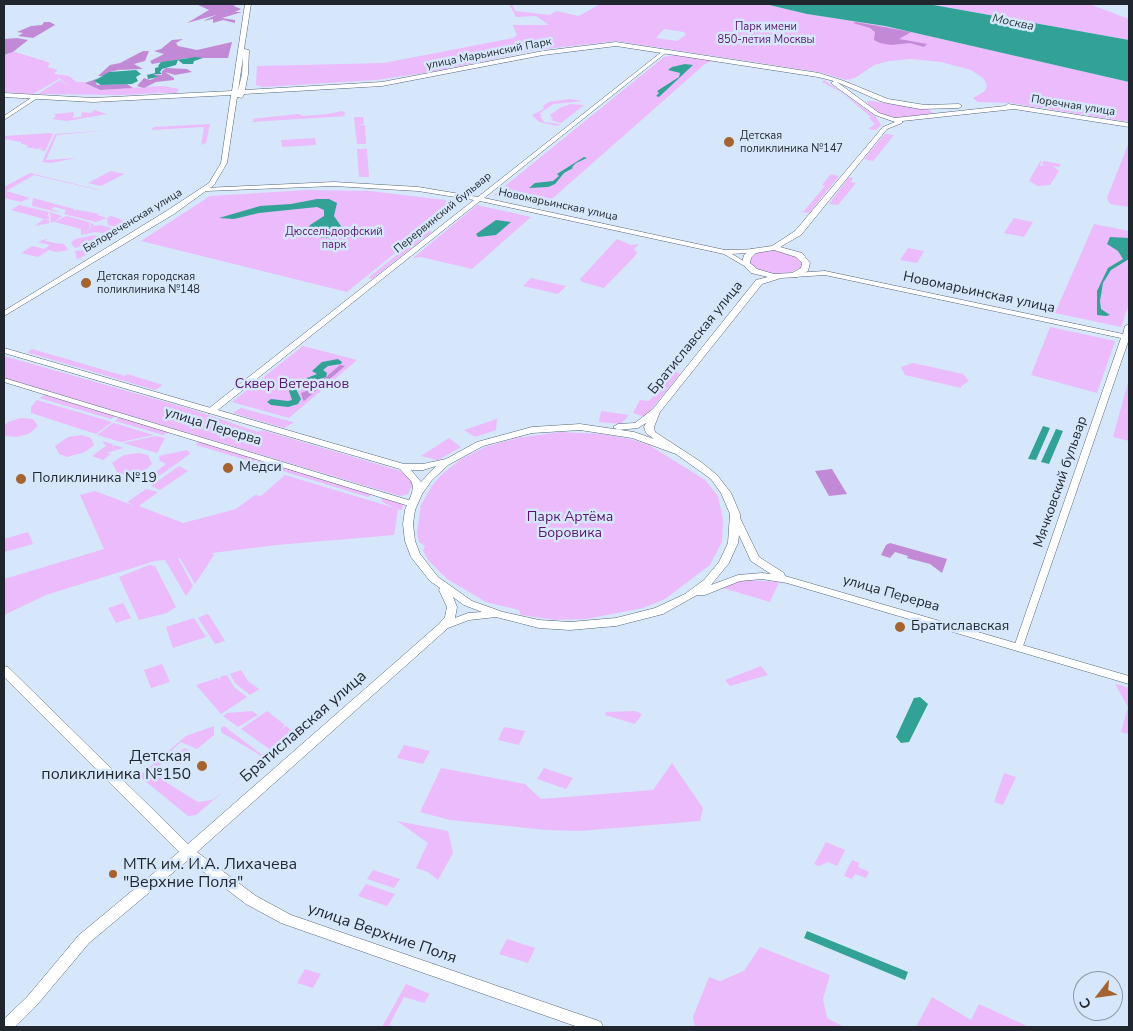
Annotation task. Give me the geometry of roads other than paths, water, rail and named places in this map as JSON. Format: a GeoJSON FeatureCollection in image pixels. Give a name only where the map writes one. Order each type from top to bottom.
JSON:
{"type":"FeatureCollection","features":[{"type":"Feature","properties":{"kind":"main road"},"geometry":{"type":"LineString","coordinates":[[238,93],[248,4]]}},
{"type":"Feature","properties":{"kind":"main road"},"geometry":{"type":"LineString","coordinates":[[238,93],[254,4]]}},
{"type":"Feature","properties":{"kind":"main road","name":"улица Марьинский Парк"},"geometry":{"type":"LineString","coordinates":[[254,92],[393,82],[539,54],[606,45],[624,44],[666,51]]}},
{"type":"Feature","properties":{"kind":"main road","name":"Поречная улица"},"geometry":{"type":"LineString","coordinates":[[666,51],[839,80],[887,101]]}},
{"type":"Feature","properties":{"kind":"main road","name":"Поречная улица"},"geometry":{"type":"LineString","coordinates":[[805,73],[830,80],[877,114],[890,120],[908,120],[1013,107]]}},
{"type":"Feature","properties":{"kind":"main road"},"geometry":{"type":"LineString","coordinates":[[238,93],[254,92]]}},
{"type":"Feature","properties":{"kind":"main road"},"geometry":{"type":"LineString","coordinates":[[4,94],[34,98],[93,100],[254,92]]}},
{"type":"Feature","properties":{"kind":"main road","name":"Белореченская улица"},"geometry":{"type":"LineString","coordinates":[[4,314],[206,189],[216,180],[224,163],[238,93]]}},
{"type":"Feature","properties":{"kind":"main road","name":"Поречная улица"},"geometry":{"type":"LineString","coordinates":[[866,106],[864,102],[866,100],[887,101],[937,111],[937,114],[930,116]]}},
{"type":"Feature","properties":{"kind":"main road","name":"Поречная улица"},"geometry":{"type":"LineString","coordinates":[[920,107],[1013,107],[1129,125]]}},
{"type":"Feature","properties":{"kind":"main road"},"geometry":{"type":"LineString","coordinates":[[877,114],[885,128]]}},
{"type":"Feature","properties":{"kind":"main road"},"geometry":{"type":"LineString","coordinates":[[774,248],[798,233],[885,128],[908,120]]}},
{"type":"Feature","properties":{"kind":"main road"},"geometry":{"type":"LineString","coordinates":[[796,253],[794,245],[798,233]]}},
{"type":"Feature","properties":{"kind":"main road"},"geometry":{"type":"LineString","coordinates":[[760,250],[774,248],[796,253],[805,260],[805,268],[794,275]]}},
{"type":"Feature","properties":{"kind":"main road","name":"Братиславская улица"},"geometry":{"type":"LineString","coordinates":[[759,282],[746,263],[747,256],[760,250]]}},
{"type":"Feature","properties":{"kind":"main road","name":"Братиславская улица"},"geometry":{"type":"LineString","coordinates":[[751,269],[779,276]]}},
{"type":"Feature","properties":{"kind":"main road","name":"Братиславская улица"},"geometry":{"type":"LineString","coordinates":[[656,411],[649,430],[653,436],[698,464],[714,477],[726,493],[735,514],[733,543],[721,568],[697,591],[658,611],[624,621],[585,625],[539,624],[500,615],[468,603],[442,587],[423,568],[412,547],[408,524],[415,499],[429,478],[454,457],[492,439],[525,431],[560,428],[604,429],[638,425],[656,411],[759,282],[779,276],[794,275]]}},
{"type":"Feature","properties":{"kind":"main road","name":"улица Перерва"},"geometry":{"type":"LineString","coordinates":[[4,350],[403,468],[423,467],[454,457]]}},
{"type":"Feature","properties":{"kind":"main road","name":"Братиславская улица"},"geometry":{"type":"LineString","coordinates":[[604,429],[644,438],[680,452]]}},
{"type":"Feature","properties":{"kind":"main road"},"geometry":{"type":"LineString","coordinates":[[403,468],[416,480],[418,486],[415,499]]}},
{"type":"Feature","properties":{"kind":"main road","name":"улица Перерва"},"geometry":{"type":"LineString","coordinates":[[735,514],[755,559],[766,568],[788,580]]}},
{"type":"Feature","properties":{"kind":"main road","name":"улица Перерва"},"geometry":{"type":"LineString","coordinates":[[658,611],[730,580],[762,576],[788,580],[1129,680]]}},
{"type":"Feature","properties":{"kind":"main road","name":"Братиславская улица"},"geometry":{"type":"LineString","coordinates":[[5,1027],[32,1001],[84,939],[188,852],[442,627],[450,617],[452,607],[442,587]]}},
{"type":"Feature","properties":{"kind":"main road","name":"Братиславская улица"},"geometry":{"type":"LineString","coordinates":[[442,627],[468,617],[500,615]]}},
{"type":"Feature","properties":{"kind":"main road","name":"улица Верхние Поля"},"geometry":{"type":"LineString","coordinates":[[4,670],[188,852],[230,886],[286,919],[596,1027]]}},
{"type":"Feature","properties":{"kind":"street","name":"Перервинский бульвар"},"geometry":{"type":"LineString","coordinates":[[212,411],[666,51]]}},
{"type":"Feature","properties":{"kind":"street"},"geometry":{"type":"LineString","coordinates":[[4,118],[34,98]]}},
{"type":"Feature","properties":{"kind":"street","name":"Новомарьинская улица"},"geometry":{"type":"LineString","coordinates":[[206,189],[360,184],[418,189],[479,199],[725,252],[760,250]]}},
{"type":"Feature","properties":{"kind":"street","name":"Новомарьинская улица"},"geometry":{"type":"LineString","coordinates":[[725,252],[751,269]]}},
{"type":"Feature","properties":{"kind":"street","name":"Новомарьинская улица"},"geometry":{"type":"LineString","coordinates":[[805,260],[824,272]]}},
{"type":"Feature","properties":{"kind":"street","name":"Новомарьинская улица"},"geometry":{"type":"LineString","coordinates":[[794,275],[824,272],[1127,336]]}},
{"type":"Feature","properties":{"kind":"street","name":"Мячковский бульвар"},"geometry":{"type":"LineString","coordinates":[[1019,647],[1129,326]]}},
{"type":"Feature","properties":{"kind":"street","name":"улица Перерва"},"geometry":{"type":"LineString","coordinates":[[4,380],[415,499]]}},
{"type":"Feature","properties":{"kind":"water","name":"Москва"},"geometry":{"type":"Polygon","coordinates":[[[765,4],[928,4],[1129,40],[1129,82],[885,26],[807,14],[765,4]]]}},
{"type":"Feature","properties":{"kind":"water"},"geometry":{"type":"Polygon","coordinates":[[[196,57],[203,58],[194,61],[193,64],[183,64],[178,60],[176,65],[162,69],[160,72],[162,74],[153,74],[158,77],[148,79],[147,75],[155,73],[155,68],[159,67],[161,62],[196,57]]]}},
{"type":"Feature","properties":{"kind":"water"},"geometry":{"type":"Polygon","coordinates":[[[685,64],[693,65],[659,97],[656,96],[659,93],[657,91],[679,77],[680,73],[668,70],[685,64]]]}},
{"type":"Feature","properties":{"kind":"water"},"geometry":{"type":"Polygon","coordinates":[[[136,70],[141,74],[136,77],[138,81],[132,84],[101,85],[94,81],[109,72],[136,70]]]}},
{"type":"Feature","properties":{"kind":"water"},"geometry":{"type":"Polygon","coordinates":[[[584,157],[587,158],[576,163],[555,184],[548,187],[529,188],[535,183],[553,181],[559,176],[557,174],[584,157]]]}},
{"type":"Feature","properties":{"kind":"water"},"geometry":{"type":"Polygon","coordinates":[[[317,199],[329,199],[337,203],[334,216],[343,229],[339,237],[327,238],[303,235],[310,225],[324,216],[324,210],[317,207],[259,213],[234,219],[219,218],[260,206],[291,204],[317,199]]]}},
{"type":"Feature","properties":{"kind":"water"},"geometry":{"type":"Polygon","coordinates":[[[496,220],[511,222],[496,235],[478,237],[476,234],[496,220]]]}},
{"type":"Feature","properties":{"kind":"water"},"geometry":{"type":"Polygon","coordinates":[[[1110,237],[1129,238],[1129,259],[1111,270],[1103,283],[1100,301],[1101,309],[1110,315],[1106,316],[1097,315],[1097,291],[1108,268],[1123,259],[1118,251],[1107,244],[1110,237]]]}},
{"type":"Feature","properties":{"kind":"water"},"geometry":{"type":"Polygon","coordinates":[[[1043,426],[1050,428],[1036,460],[1028,459],[1043,426]]]}},
{"type":"Feature","properties":{"kind":"water"},"geometry":{"type":"Polygon","coordinates":[[[1056,429],[1063,431],[1049,464],[1041,462],[1056,429]]]}},
{"type":"Feature","properties":{"kind":"water"},"geometry":{"type":"Polygon","coordinates":[[[920,697],[928,704],[909,742],[901,743],[896,737],[914,698],[920,697]]]}},
{"type":"Feature","properties":{"kind":"water"},"geometry":{"type":"Polygon","coordinates":[[[807,931],[908,972],[905,980],[804,938],[807,931]]]}},
{"type":"Feature","properties":{"kind":"waterway"},"geometry":{"type":"LineString","coordinates":[[271,402],[288,404],[295,402],[297,399],[293,391],[295,387],[305,386],[310,380],[323,375],[323,373],[316,371],[325,364],[338,362]]}},
{"type":"Feature","properties":{"kind":"place","name":"Детская поликлиника №147"},"geometry":{"type":"Point","coordinates":[729,142]}},
{"type":"Feature","properties":{"kind":"place","name":"Детская городская поликлиника №148"},"geometry":{"type":"Point","coordinates":[86,283]}},
{"type":"Feature","properties":{"kind":"place","name":"Медси"},"geometry":{"type":"Point","coordinates":[228,468]}},
{"type":"Feature","properties":{"kind":"place","name":"Поликлиника №19"},"geometry":{"type":"Point","coordinates":[21,479]}},
{"type":"Feature","properties":{"kind":"place","name":"Братиславская"},"geometry":{"type":"Point","coordinates":[900,627]}},
{"type":"Feature","properties":{"kind":"place","name":"Детская поликлиника №150"},"geometry":{"type":"Point","coordinates":[202,766]}},
{"type":"Feature","properties":{"kind":"place","name":"МТК им. И.А. Лихачева \"Верхние Поля\""},"geometry":{"type":"Point","coordinates":[113,874]}},
{"type":"Feature","properties":{"kind":"park label","name":"Парк имени 850-летия Москвы"},"geometry":{"type":"Point","coordinates":[766,33]}},
{"type":"Feature","properties":{"kind":"park label","name":"Дюссельдорфский парк"},"geometry":{"type":"Point","coordinates":[334,238]}},
{"type":"Feature","properties":{"kind":"park label","name":"Сквер Ветеранов"},"geometry":{"type":"Point","coordinates":[292,385]}},
{"type":"Feature","properties":{"kind":"park label","name":"Парк Артёма Боровика"},"geometry":{"type":"Point","coordinates":[570,526]}}]}
